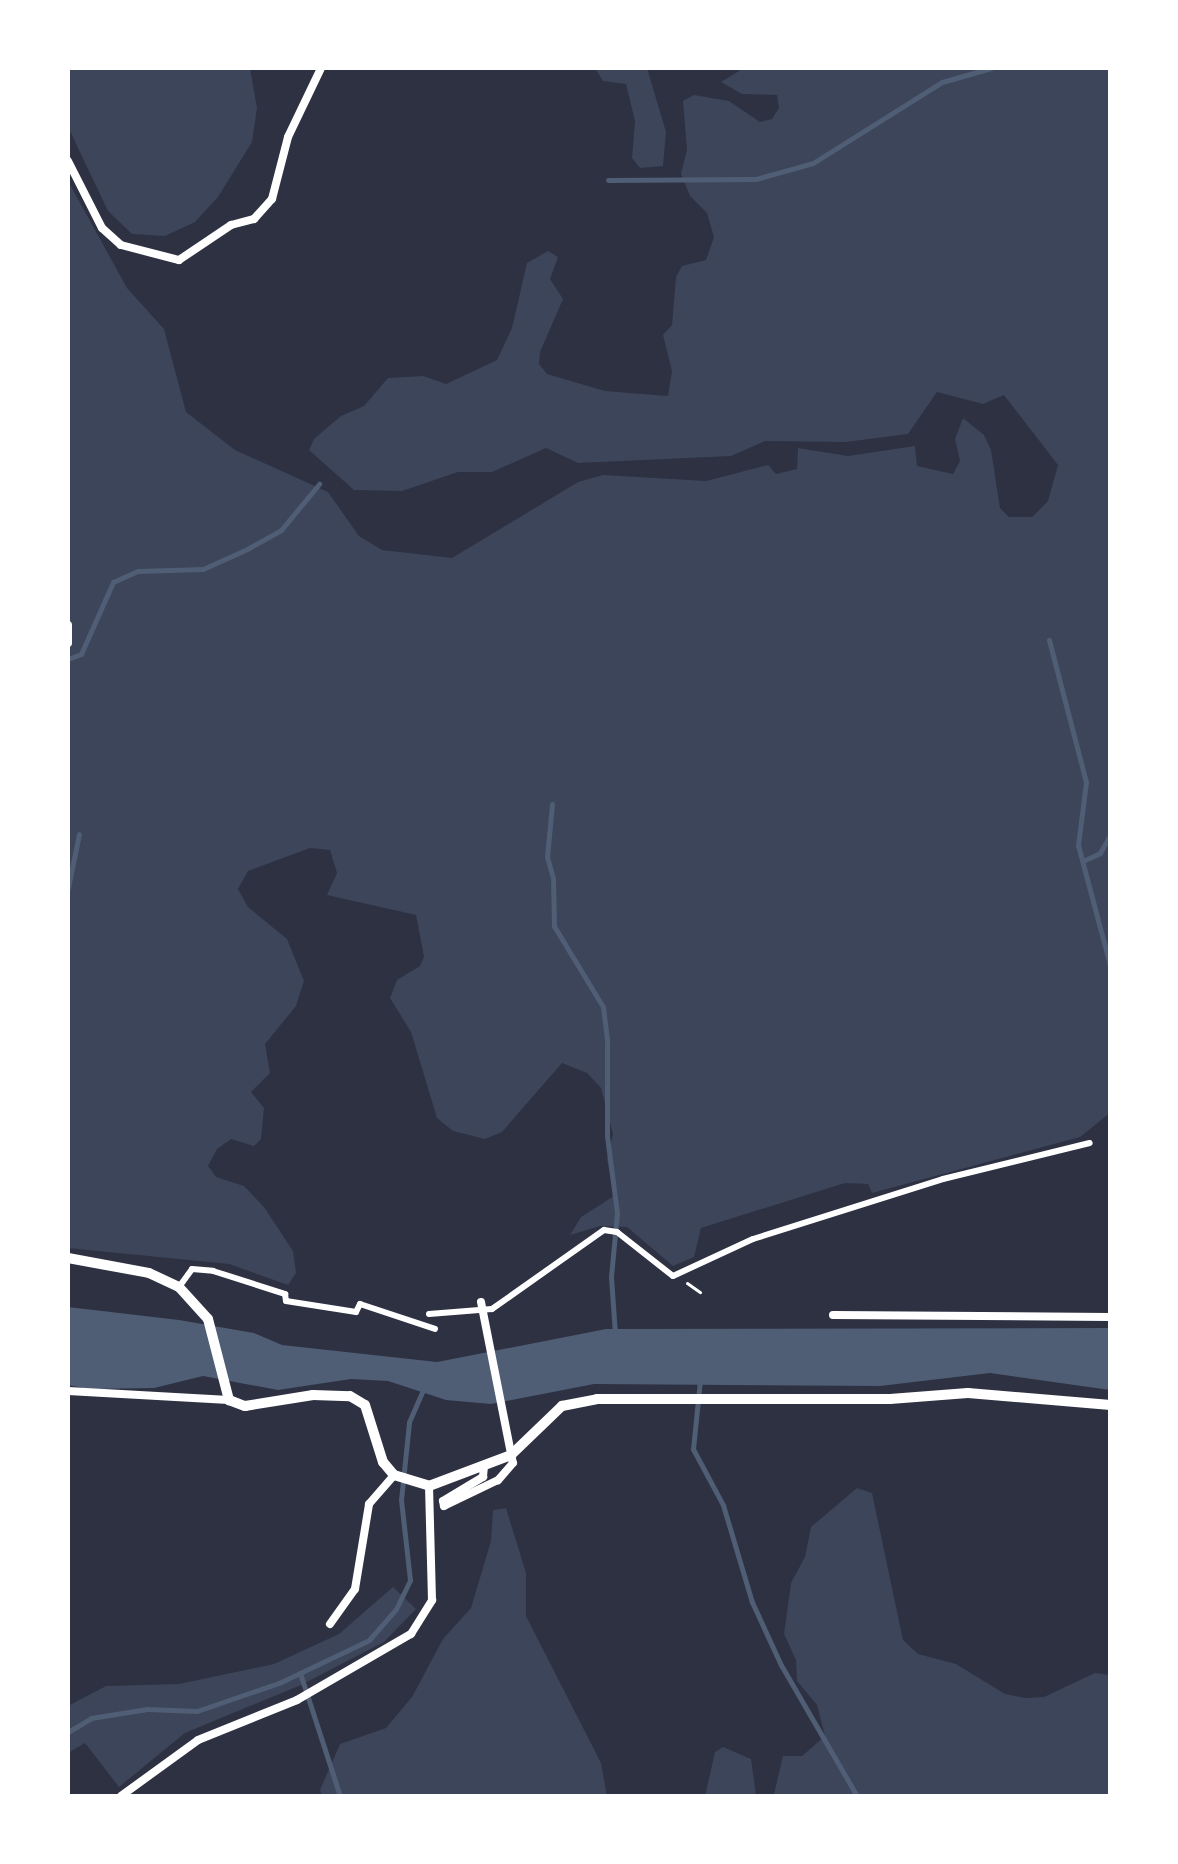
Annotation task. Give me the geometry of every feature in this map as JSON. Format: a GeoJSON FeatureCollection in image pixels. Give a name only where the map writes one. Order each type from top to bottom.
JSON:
{"type":"FeatureCollection","features":[{"type":"Feature","properties":{"kind":"street"},"geometry":{"type":"LineString","coordinates":[[68,161],[102,228],[121,245],[179,260],[231,225],[254,219],[272,199],[288,137],[321,68]]}},
{"type":"Feature","properties":{"kind":"street"},"geometry":{"type":"LineString","coordinates":[[68,625],[68,643]]}},
{"type":"Feature","properties":{"kind":"street"},"geometry":{"type":"LineString","coordinates":[[429,1314],[482,1312],[512,1299],[536,1274],[604,1230],[617,1232],[673,1276],[782,1230],[943,1179],[1090,1143]]}},
{"type":"Feature","properties":{"kind":"street"},"geometry":{"type":"LineString","coordinates":[[68,1258],[149,1273],[179,1287],[208,1319],[222,1390],[229,1400]]}},
{"type":"Feature","properties":{"kind":"street"},"geometry":{"type":"LineString","coordinates":[[179,1287],[192,1269],[213,1271],[285,1294],[286,1301],[356,1312],[360,1304],[435,1329]]}},
{"type":"Feature","properties":{"kind":"street"},"geometry":{"type":"LineString","coordinates":[[481,1302],[513,1459],[505,1476],[444,1506],[443,1501],[483,1477],[484,1466]]}},
{"type":"Feature","properties":{"kind":"street"},"geometry":{"type":"LineString","coordinates":[[833,1315],[1110,1317]]}},
{"type":"Feature","properties":{"kind":"street"},"geometry":{"type":"LineString","coordinates":[[68,1391],[229,1400],[245,1406],[313,1395],[350,1396],[365,1405],[383,1462],[394,1475],[426,1485],[484,1466],[535,1436],[543,1421],[562,1406],[624,1397],[890,1399],[968,1393],[1110,1405]]}},
{"type":"Feature","properties":{"kind":"street"},"geometry":{"type":"LineString","coordinates":[[330,1624],[355,1589],[369,1504],[394,1475]]}},
{"type":"Feature","properties":{"kind":"street"},"geometry":{"type":"LineString","coordinates":[[121,1796],[198,1740],[297,1700],[411,1634],[432,1600],[426,1485]]}},
{"type":"Feature","properties":{"kind":"shaded area"},"geometry":{"type":"Polygon","coordinates":[[[68,68],[250,68],[257,108],[252,142],[218,197],[195,222],[165,236],[132,234],[108,211],[68,127],[68,68]]]}},
{"type":"Feature","properties":{"kind":"shaded area"},"geometry":{"type":"Polygon","coordinates":[[[595,68],[647,68],[666,132],[663,166],[640,168],[632,158],[635,121],[626,84],[603,81],[595,68]]]}},
{"type":"Feature","properties":{"kind":"shaded area"},"geometry":{"type":"Polygon","coordinates":[[[744,68],[1110,68],[1110,1113],[1080,1137],[872,1193],[868,1184],[845,1183],[701,1228],[694,1257],[673,1266],[627,1227],[600,1226],[570,1235],[581,1217],[614,1196],[607,1159],[613,1134],[601,1088],[587,1073],[562,1063],[502,1132],[485,1139],[453,1131],[437,1118],[411,1032],[390,998],[397,980],[420,966],[424,957],[416,915],[327,895],[337,873],[330,850],[310,848],[248,871],[238,889],[248,907],[287,939],[304,981],[296,1006],[265,1044],[270,1073],[251,1092],[264,1108],[261,1139],[254,1146],[231,1139],[217,1149],[208,1166],[216,1177],[244,1186],[264,1207],[293,1251],[296,1273],[288,1285],[229,1264],[68,1248],[68,181],[127,288],[164,329],[186,412],[235,450],[328,492],[359,536],[382,550],[452,558],[578,482],[603,475],[706,481],[768,465],[776,474],[797,469],[798,448],[848,456],[915,446],[917,466],[953,474],[960,461],[955,439],[963,418],[984,435],[991,450],[1000,508],[1009,517],[1032,517],[1048,501],[1058,465],[1004,395],[983,404],[937,392],[908,434],[846,442],[765,441],[731,456],[578,463],[546,448],[492,472],[458,472],[402,491],[354,490],[309,450],[314,439],[341,416],[364,406],[388,378],[423,376],[446,384],[497,360],[512,328],[527,263],[548,251],[558,257],[550,279],[563,299],[540,352],[539,364],[547,374],[605,391],[668,396],[672,371],[663,335],[672,325],[676,277],[682,266],[706,260],[714,237],[707,213],[690,196],[681,174],[687,150],[683,101],[694,95],[729,101],[760,122],[772,119],[779,108],[777,95],[742,94],[721,82],[744,68]]]}},
{"type":"Feature","properties":{"kind":"shaded area"},"geometry":{"type":"Polygon","coordinates":[[[68,1307],[179,1320],[254,1333],[282,1345],[437,1362],[606,1329],[1110,1328],[1110,1390],[990,1373],[880,1386],[594,1384],[491,1404],[446,1400],[388,1381],[351,1379],[278,1390],[203,1376],[154,1388],[88,1389],[68,1385],[68,1307]]]}},
{"type":"Feature","properties":{"kind":"shaded area"},"geometry":{"type":"Polygon","coordinates":[[[857,1488],[872,1493],[903,1640],[918,1654],[956,1664],[1005,1694],[1025,1698],[1044,1697],[1095,1673],[1110,1675],[1110,1796],[774,1794],[783,1756],[802,1756],[825,1736],[817,1705],[797,1681],[796,1660],[784,1634],[791,1583],[805,1557],[811,1527],[857,1488]]]}},
{"type":"Feature","properties":{"kind":"shaded area"},"geometry":{"type":"Polygon","coordinates":[[[506,1508],[526,1573],[526,1616],[601,1763],[607,1796],[322,1796],[320,1790],[340,1744],[386,1728],[412,1697],[443,1639],[471,1608],[491,1541],[493,1510],[506,1508]]]}},
{"type":"Feature","properties":{"kind":"shaded area"},"geometry":{"type":"Polygon","coordinates":[[[393,1587],[416,1609],[384,1642],[301,1685],[185,1733],[119,1787],[85,1743],[68,1753],[68,1706],[106,1686],[179,1684],[274,1664],[339,1634],[393,1587]]]}},
{"type":"Feature","properties":{"kind":"shaded area"},"geometry":{"type":"Polygon","coordinates":[[[723,1747],[751,1759],[756,1796],[705,1796],[715,1752],[723,1747]]]}},
{"type":"Feature","properties":{"kind":"waterway"},"geometry":{"type":"LineString","coordinates":[[608,180],[756,179],[813,163],[942,82],[991,68]]}},
{"type":"Feature","properties":{"kind":"waterway"},"geometry":{"type":"LineString","coordinates":[[68,659],[81,654],[113,582],[138,571],[203,569],[247,549],[281,530],[319,484]]}},
{"type":"Feature","properties":{"kind":"waterway"},"geometry":{"type":"LineString","coordinates":[[1049,640],[1086,782],[1078,845],[1110,965]]}},
{"type":"Feature","properties":{"kind":"waterway"},"geometry":{"type":"LineString","coordinates":[[552,804],[547,857],[553,878],[554,926],[603,1007],[607,1042],[607,1136],[617,1213],[611,1277],[615,1334]]}},
{"type":"Feature","properties":{"kind":"waterway"},"geometry":{"type":"LineString","coordinates":[[68,888],[79,834]]}},
{"type":"Feature","properties":{"kind":"waterway"},"geometry":{"type":"LineString","coordinates":[[1083,861],[1100,853],[1110,835]]}},
{"type":"Feature","properties":{"kind":"waterway"},"geometry":{"type":"LineString","coordinates":[[700,1380],[693,1449],[723,1505],[752,1602],[781,1665],[857,1796]]}},
{"type":"Feature","properties":{"kind":"waterway"},"geometry":{"type":"LineString","coordinates":[[68,1732],[91,1718],[147,1709],[197,1711],[279,1683],[369,1640],[396,1609],[410,1580],[401,1500],[409,1422],[426,1383]]}},
{"type":"Feature","properties":{"kind":"waterway"},"geometry":{"type":"LineString","coordinates":[[300,1673],[340,1796]]}}]}
